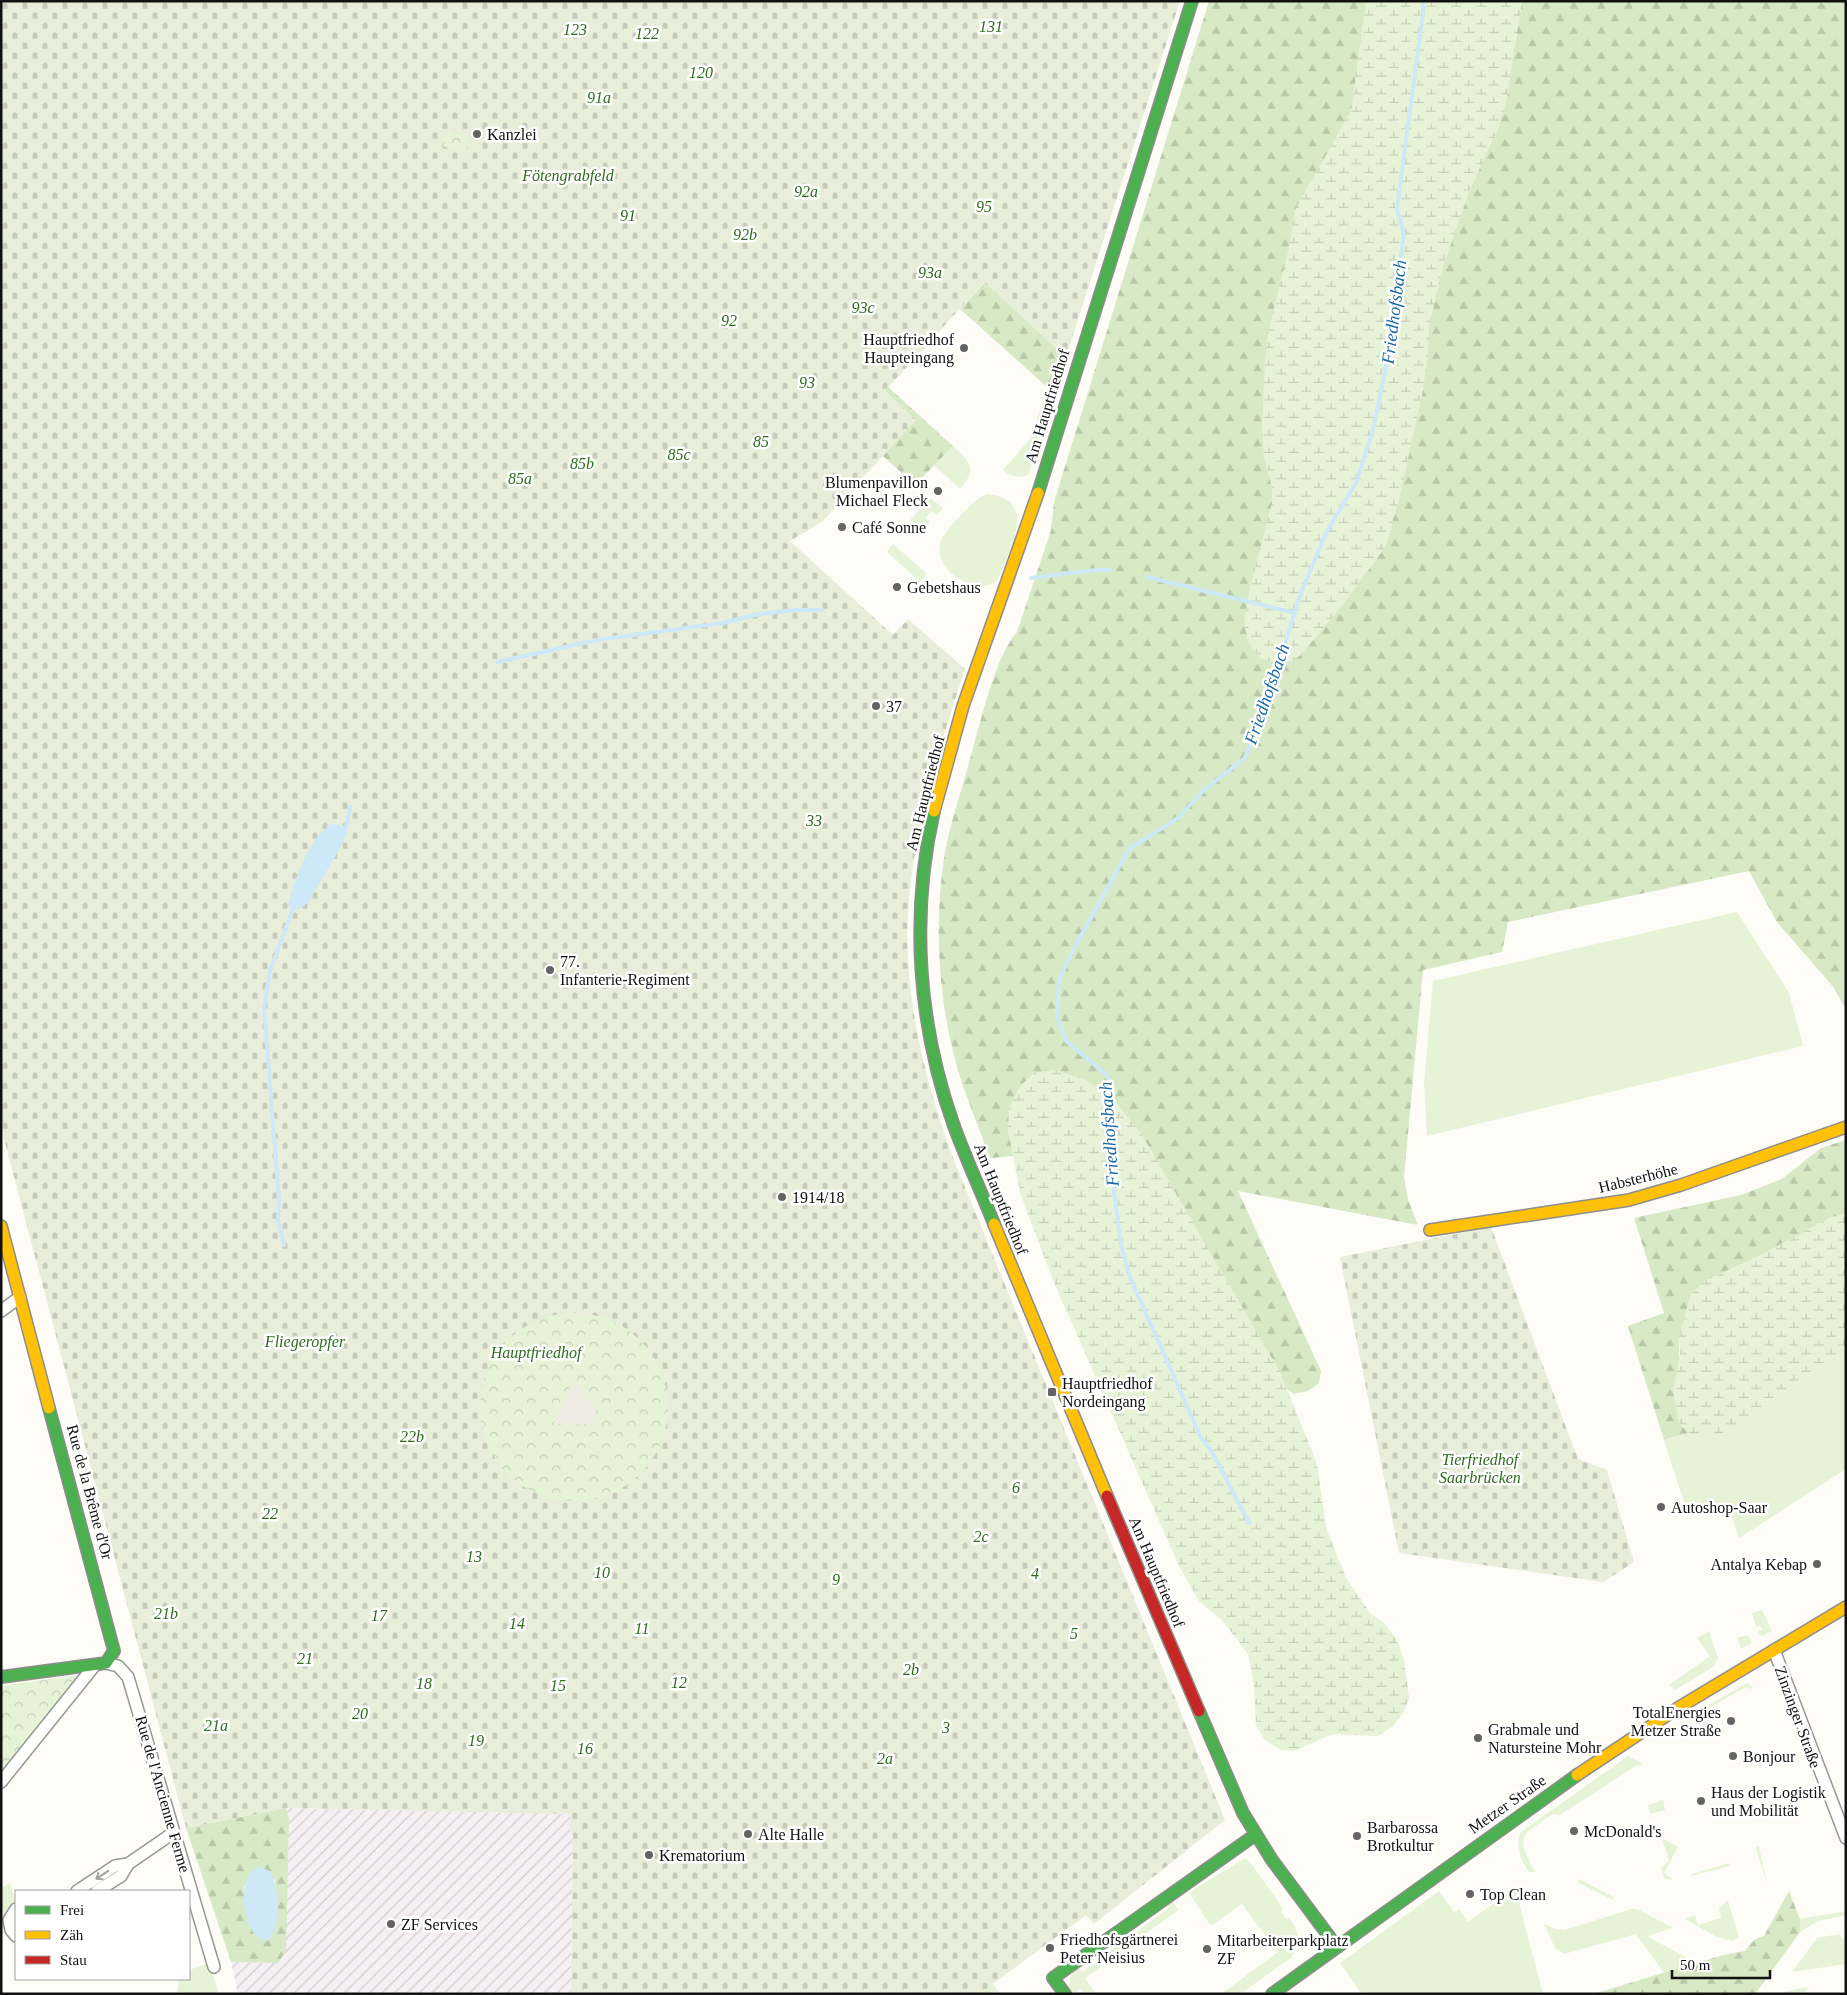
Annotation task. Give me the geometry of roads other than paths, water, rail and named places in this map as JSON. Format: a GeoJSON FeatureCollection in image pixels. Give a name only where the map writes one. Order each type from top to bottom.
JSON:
{"type":"FeatureCollection","features":[{"type":"Feature","properties":{"kind":"main road","name":"Am Hauptfriedhof"},"geometry":{"type":"LineString","coordinates":[[1192,1],[1036,495],[959,723],[937,798],[923,871],[919,926],[920,961],[927,1026],[934,1059],[942,1089],[966,1159],[1190,1693],[1240,1808],[1255,1834],[1337,1947]]}},
{"type":"Feature","properties":{"kind":"main road","name":"Habsterhöhe"},"geometry":{"type":"LineString","coordinates":[[1430,1230],[1629,1200],[1681,1185],[1846,1127]]}},
{"type":"Feature","properties":{"kind":"main road","name":"Rue de la Brême d'Or"},"geometry":{"type":"LineString","coordinates":[[1,1226],[114,1644],[114,1651],[100,1664]]}},
{"type":"Feature","properties":{"kind":"main road","name":"Metzer Straße"},"geometry":{"type":"LineString","coordinates":[[1272,1994],[1538,1802],[1678,1708],[1846,1607]]}},
{"type":"Feature","properties":{"kind":"main road"},"geometry":{"type":"LineString","coordinates":[[1,1677],[100,1664]]}},
{"type":"Feature","properties":{"kind":"main road"},"geometry":{"type":"LineString","coordinates":[[1065,1994],[1053,1978],[1255,1834]]}},
{"type":"Feature","properties":{"kind":"street"},"geometry":{"type":"LineString","coordinates":[[1,1311],[20,1297]]}},
{"type":"Feature","properties":{"kind":"street","name":"Zinzinger Straße"},"geometry":{"type":"LineString","coordinates":[[1774,1650],[1839,1826],[1846,1838]]}},
{"type":"Feature","properties":{"kind":"street"},"geometry":{"type":"LineString","coordinates":[[1,1782],[100,1664]]}},
{"type":"Feature","properties":{"kind":"street","name":"Rue de l'Ancienne Ferme"},"geometry":{"type":"LineString","coordinates":[[100,1664],[118,1666],[128,1677],[214,1967]]}},
{"type":"Feature","properties":{"kind":"street"},"geometry":{"type":"LineString","coordinates":[[99,1890],[121,1876],[128,1864],[173,1833]]}},
{"type":"Feature","properties":{"kind":"street"},"geometry":{"type":"LineString","coordinates":[[79,1890],[115,1866],[128,1864]]}},
{"type":"Feature","properties":{"kind":"street"},"geometry":{"type":"LineString","coordinates":[[15,1911],[9,1920],[11,1930],[15,1935]]}},
{"type":"Feature","properties":{"kind":"water"},"geometry":{"type":"Polygon","coordinates":[[[331,824],[343,825],[347,829],[343,843],[308,903],[299,909],[291,910],[288,903],[309,849],[331,824]]]}},
{"type":"Feature","properties":{"kind":"water"},"geometry":{"type":"Polygon","coordinates":[[[259,1867],[270,1871],[276,1887],[277,1917],[272,1935],[267,1941],[259,1938],[252,1931],[245,1907],[244,1894],[246,1882],[251,1873],[259,1867]]]}},
{"type":"Feature","properties":{"kind":"waterway","name":"Friedhofsbach"},"geometry":{"type":"LineString","coordinates":[[1249,1523],[1211,1450],[1201,1438],[1129,1275],[1121,1245],[1105,1121],[1108,1076],[1066,1041],[1057,1016],[1059,980],[1071,954],[1129,849],[1178,818],[1204,790],[1245,758],[1270,692],[1300,595],[1327,531],[1356,483],[1373,430],[1394,327],[1396,293],[1404,233],[1397,209],[1423,1]]}},
{"type":"Feature","properties":{"kind":"waterway"},"geometry":{"type":"LineString","coordinates":[[1031,578],[1095,570],[1110,570]]}},
{"type":"Feature","properties":{"kind":"waterway"},"geometry":{"type":"LineString","coordinates":[[1147,577],[1295,613]]}},
{"type":"Feature","properties":{"kind":"waterway"},"geometry":{"type":"LineString","coordinates":[[497,662],[597,640],[723,623],[759,614],[794,610],[823,610]]}},
{"type":"Feature","properties":{"kind":"waterway"},"geometry":{"type":"LineString","coordinates":[[345,833],[350,807]]}},
{"type":"Feature","properties":{"kind":"waterway"},"geometry":{"type":"LineString","coordinates":[[284,1245],[278,1221],[279,1200],[264,1008],[270,971],[294,906]]}},
{"type":"Feature","properties":{"kind":"place","name":"Kanzlei"},"geometry":{"type":"Point","coordinates":[477,134]}},
{"type":"Feature","properties":{"kind":"place","name":"Hauptfriedhof Haupteingang"},"geometry":{"type":"Point","coordinates":[964,348]}},
{"type":"Feature","properties":{"kind":"place","name":"Blumenpavillon Michael Fleck"},"geometry":{"type":"Point","coordinates":[938,491]}},
{"type":"Feature","properties":{"kind":"place","name":"Café Sonne"},"geometry":{"type":"Point","coordinates":[842,527]}},
{"type":"Feature","properties":{"kind":"place","name":"Gebetshaus"},"geometry":{"type":"Point","coordinates":[897,587]}},
{"type":"Feature","properties":{"kind":"place","name":"37"},"geometry":{"type":"Point","coordinates":[876,706]}},
{"type":"Feature","properties":{"kind":"place","name":"77. Infanterie-Regiment"},"geometry":{"type":"Point","coordinates":[550,970]}},
{"type":"Feature","properties":{"kind":"place","name":"1914/18"},"geometry":{"type":"Point","coordinates":[782,1197]}},
{"type":"Feature","properties":{"kind":"place","name":"Hauptfriedhof Nordeingang"},"geometry":{"type":"Point","coordinates":[1052,1392]}},
{"type":"Feature","properties":{"kind":"place","name":"Autoshop-Saar"},"geometry":{"type":"Point","coordinates":[1661,1507]}},
{"type":"Feature","properties":{"kind":"place","name":"Antalya Kebap"},"geometry":{"type":"Point","coordinates":[1817,1564]}},
{"type":"Feature","properties":{"kind":"place","name":"TotalEnergies Metzer Straße"},"geometry":{"type":"Point","coordinates":[1731,1721]}},
{"type":"Feature","properties":{"kind":"place","name":"Grabmale und Natursteine Mohr"},"geometry":{"type":"Point","coordinates":[1478,1738]}},
{"type":"Feature","properties":{"kind":"place","name":"Bonjour"},"geometry":{"type":"Point","coordinates":[1733,1756]}},
{"type":"Feature","properties":{"kind":"place","name":"Haus der Logistik und Mobilität"},"geometry":{"type":"Point","coordinates":[1701,1801]}},
{"type":"Feature","properties":{"kind":"place","name":"McDonald's"},"geometry":{"type":"Point","coordinates":[1574,1831]}},
{"type":"Feature","properties":{"kind":"place","name":"Alte Halle"},"geometry":{"type":"Point","coordinates":[748,1834]}},
{"type":"Feature","properties":{"kind":"place","name":"Barbarossa Brotkultur"},"geometry":{"type":"Point","coordinates":[1357,1836]}},
{"type":"Feature","properties":{"kind":"place","name":"Krematorium"},"geometry":{"type":"Point","coordinates":[649,1855]}},
{"type":"Feature","properties":{"kind":"place","name":"Top Clean"},"geometry":{"type":"Point","coordinates":[1470,1894]}},
{"type":"Feature","properties":{"kind":"place","name":"ZF Services"},"geometry":{"type":"Point","coordinates":[391,1924]}},
{"type":"Feature","properties":{"kind":"place","name":"Friedhofsgärtnerei Peter Neisius"},"geometry":{"type":"Point","coordinates":[1050,1948]}},
{"type":"Feature","properties":{"kind":"place","name":"Mitarbeiterparkplatz ZF"},"geometry":{"type":"Point","coordinates":[1207,1949]}},
{"type":"Feature","properties":{"kind":"park label","name":"131"},"geometry":{"type":"Point","coordinates":[991,26]}},
{"type":"Feature","properties":{"kind":"park label","name":"123"},"geometry":{"type":"Point","coordinates":[575,29]}},
{"type":"Feature","properties":{"kind":"park label","name":"122"},"geometry":{"type":"Point","coordinates":[647,33]}},
{"type":"Feature","properties":{"kind":"park label","name":"120"},"geometry":{"type":"Point","coordinates":[701,72]}},
{"type":"Feature","properties":{"kind":"park label","name":"91a"},"geometry":{"type":"Point","coordinates":[599,97]}},
{"type":"Feature","properties":{"kind":"park label","name":"Fötengrabfeld"},"geometry":{"type":"Point","coordinates":[568,175]}},
{"type":"Feature","properties":{"kind":"park label","name":"92a"},"geometry":{"type":"Point","coordinates":[806,191]}},
{"type":"Feature","properties":{"kind":"park label","name":"95"},"geometry":{"type":"Point","coordinates":[984,206]}},
{"type":"Feature","properties":{"kind":"park label","name":"91"},"geometry":{"type":"Point","coordinates":[628,215]}},
{"type":"Feature","properties":{"kind":"park label","name":"92b"},"geometry":{"type":"Point","coordinates":[745,234]}},
{"type":"Feature","properties":{"kind":"park label","name":"93a"},"geometry":{"type":"Point","coordinates":[930,272]}},
{"type":"Feature","properties":{"kind":"park label","name":"93c"},"geometry":{"type":"Point","coordinates":[863,307]}},
{"type":"Feature","properties":{"kind":"park label","name":"92"},"geometry":{"type":"Point","coordinates":[729,320]}},
{"type":"Feature","properties":{"kind":"park label","name":"93"},"geometry":{"type":"Point","coordinates":[807,382]}},
{"type":"Feature","properties":{"kind":"park label","name":"85"},"geometry":{"type":"Point","coordinates":[761,441]}},
{"type":"Feature","properties":{"kind":"park label","name":"85c"},"geometry":{"type":"Point","coordinates":[679,454]}},
{"type":"Feature","properties":{"kind":"park label","name":"85b"},"geometry":{"type":"Point","coordinates":[582,463]}},
{"type":"Feature","properties":{"kind":"park label","name":"85a"},"geometry":{"type":"Point","coordinates":[520,478]}},
{"type":"Feature","properties":{"kind":"park label","name":"33"},"geometry":{"type":"Point","coordinates":[814,820]}},
{"type":"Feature","properties":{"kind":"park label","name":"Fliegeropfer"},"geometry":{"type":"Point","coordinates":[305,1341]}},
{"type":"Feature","properties":{"kind":"park label","name":"Hauptfriedhof"},"geometry":{"type":"Point","coordinates":[536,1352]}},
{"type":"Feature","properties":{"kind":"park label","name":"22b"},"geometry":{"type":"Point","coordinates":[412,1436]}},
{"type":"Feature","properties":{"kind":"park label","name":"Tierfriedhof Saarbrücken"},"geometry":{"type":"Point","coordinates":[1480,1468]}},
{"type":"Feature","properties":{"kind":"park label","name":"6"},"geometry":{"type":"Point","coordinates":[1016,1487]}},
{"type":"Feature","properties":{"kind":"park label","name":"22"},"geometry":{"type":"Point","coordinates":[270,1513]}},
{"type":"Feature","properties":{"kind":"park label","name":"2c"},"geometry":{"type":"Point","coordinates":[981,1536]}},
{"type":"Feature","properties":{"kind":"park label","name":"13"},"geometry":{"type":"Point","coordinates":[474,1556]}},
{"type":"Feature","properties":{"kind":"park label","name":"10"},"geometry":{"type":"Point","coordinates":[602,1572]}},
{"type":"Feature","properties":{"kind":"park label","name":"4"},"geometry":{"type":"Point","coordinates":[1035,1573]}},
{"type":"Feature","properties":{"kind":"park label","name":"9"},"geometry":{"type":"Point","coordinates":[836,1579]}},
{"type":"Feature","properties":{"kind":"park label","name":"21b"},"geometry":{"type":"Point","coordinates":[166,1613]}},
{"type":"Feature","properties":{"kind":"park label","name":"17"},"geometry":{"type":"Point","coordinates":[379,1615]}},
{"type":"Feature","properties":{"kind":"park label","name":"14"},"geometry":{"type":"Point","coordinates":[517,1623]}},
{"type":"Feature","properties":{"kind":"park label","name":"11"},"geometry":{"type":"Point","coordinates":[642,1628]}},
{"type":"Feature","properties":{"kind":"park label","name":"5"},"geometry":{"type":"Point","coordinates":[1074,1633]}},
{"type":"Feature","properties":{"kind":"park label","name":"21"},"geometry":{"type":"Point","coordinates":[305,1658]}},
{"type":"Feature","properties":{"kind":"park label","name":"2b"},"geometry":{"type":"Point","coordinates":[911,1669]}},
{"type":"Feature","properties":{"kind":"park label","name":"12"},"geometry":{"type":"Point","coordinates":[679,1682]}},
{"type":"Feature","properties":{"kind":"park label","name":"18"},"geometry":{"type":"Point","coordinates":[424,1683]}},
{"type":"Feature","properties":{"kind":"park label","name":"15"},"geometry":{"type":"Point","coordinates":[558,1685]}},
{"type":"Feature","properties":{"kind":"park label","name":"20"},"geometry":{"type":"Point","coordinates":[360,1713]}},
{"type":"Feature","properties":{"kind":"park label","name":"21a"},"geometry":{"type":"Point","coordinates":[216,1725]}},
{"type":"Feature","properties":{"kind":"park label","name":"3"},"geometry":{"type":"Point","coordinates":[946,1727]}},
{"type":"Feature","properties":{"kind":"park label","name":"19"},"geometry":{"type":"Point","coordinates":[476,1740]}},
{"type":"Feature","properties":{"kind":"park label","name":"16"},"geometry":{"type":"Point","coordinates":[585,1748]}},
{"type":"Feature","properties":{"kind":"park label","name":"2a"},"geometry":{"type":"Point","coordinates":[885,1758]}}]}
